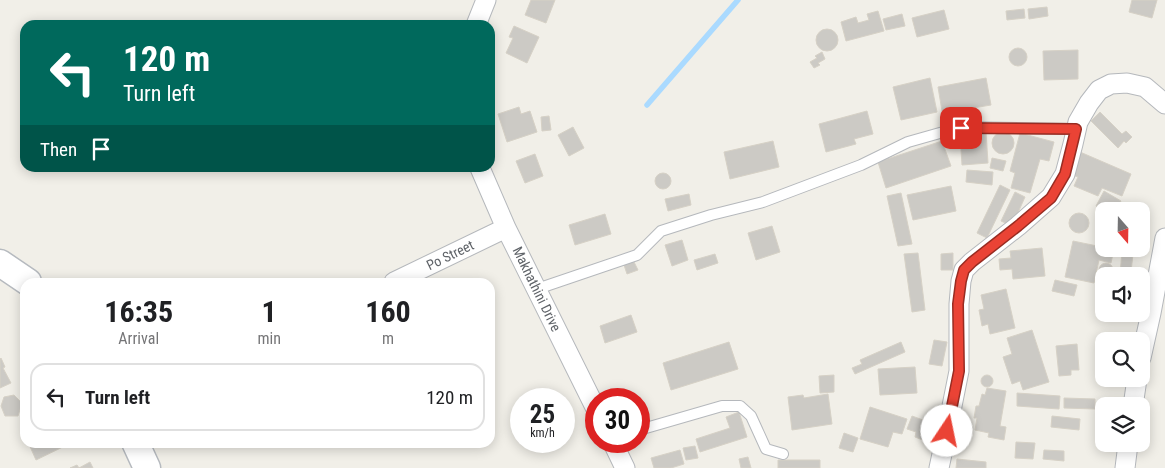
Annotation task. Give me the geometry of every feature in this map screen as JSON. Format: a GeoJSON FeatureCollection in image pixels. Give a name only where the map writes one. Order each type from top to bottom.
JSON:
{"type":"FeatureCollection","features":[{"type":"Feature","properties":{"kind":"street"},"geometry":{"type":"LineString","coordinates":[[478,20],[486,0]]}},
{"type":"Feature","properties":{"kind":"street"},"geometry":{"type":"LineString","coordinates":[[939,468],[959,371],[958,304],[964,270],[1051,198],[1065,174],[1078,122],[1089,102],[1099,90],[1111,84],[1127,83],[1145,87],[1165,104]]}},
{"type":"Feature","properties":{"kind":"street","name":"Makhathini Drive"},"geometry":{"type":"LineString","coordinates":[[482,172],[506,228],[586,388]]}},
{"type":"Feature","properties":{"kind":"street","name":"Po Street"},"geometry":{"type":"LineString","coordinates":[[402,278],[506,228]]}},
{"type":"Feature","properties":{"kind":"street"},"geometry":{"type":"LineString","coordinates":[[1147,332],[1165,238]]}},
{"type":"Feature","properties":{"kind":"street"},"geometry":{"type":"LineString","coordinates":[[0,263],[22,278]]}},
{"type":"Feature","properties":{"kind":"street"},"geometry":{"type":"LineString","coordinates":[[137,448],[147,468]]}},
{"type":"Feature","properties":{"kind":"street"},"geometry":{"type":"LineString","coordinates":[[1125,468],[1127,452]]}},
{"type":"Feature","properties":{"kind":"street"},"geometry":{"type":"LineString","coordinates":[[618,453],[626,468]]}},
{"type":"Feature","properties":{"kind":"lane"},"geometry":{"type":"LineString","coordinates":[[537,289],[637,254],[661,231],[711,215],[763,202],[861,165],[908,142],[961,128],[1076,129]]}},
{"type":"Feature","properties":{"kind":"lane"},"geometry":{"type":"LineString","coordinates":[[650,427],[722,406],[740,406],[751,416],[766,449],[783,454]]}},
{"type":"Feature","properties":{"kind":"building"},"geometry":{"type":"Polygon","coordinates":[[[531,0],[555,0],[546,23],[525,15],[531,0]]]}},
{"type":"Feature","properties":{"kind":"building"},"geometry":{"type":"Polygon","coordinates":[[[1132,0],[1157,0],[1152,18],[1129,12],[1132,0]]]}},
{"type":"Feature","properties":{"kind":"building"},"geometry":{"type":"Polygon","coordinates":[[[1047,7],[1048,16],[1029,19],[1028,9],[1047,7]]]}},
{"type":"Feature","properties":{"kind":"building"},"geometry":{"type":"Polygon","coordinates":[[[1024,9],[1025,18],[1007,20],[1006,11],[1024,9]]]}},
{"type":"Feature","properties":{"kind":"building"},"geometry":{"type":"Polygon","coordinates":[[[944,10],[949,29],[917,37],[912,18],[944,10]]]}},
{"type":"Feature","properties":{"kind":"building"},"geometry":{"type":"Polygon","coordinates":[[[878,11],[884,31],[846,41],[841,22],[856,17],[858,23],[869,20],[867,14],[878,11]]]}},
{"type":"Feature","properties":{"kind":"building"},"geometry":{"type":"Polygon","coordinates":[[[902,14],[905,26],[886,30],[883,19],[902,14]]]}},
{"type":"Feature","properties":{"kind":"building"},"geometry":{"type":"Polygon","coordinates":[[[514,26],[539,37],[527,63],[506,53],[513,38],[509,37],[514,26]]]}},
{"type":"Feature","properties":{"kind":"building"},"geometry":{"type":"Polygon","coordinates":[[[827,29],[835,32],[838,40],[835,48],[827,51],[819,48],[816,40],[819,32],[827,29]]]}},
{"type":"Feature","properties":{"kind":"building"},"geometry":{"type":"Polygon","coordinates":[[[1018,48],[1024,51],[1027,57],[1024,63],[1018,66],[1012,63],[1009,57],[1012,51],[1018,48]]]}},
{"type":"Feature","properties":{"kind":"building"},"geometry":{"type":"Polygon","coordinates":[[[1078,50],[1078,79],[1044,80],[1043,51],[1078,50]]]}},
{"type":"Feature","properties":{"kind":"building"},"geometry":{"type":"Polygon","coordinates":[[[822,52],[825,59],[814,68],[810,62],[822,52]]]}},
{"type":"Feature","properties":{"kind":"building"},"geometry":{"type":"Polygon","coordinates":[[[930,78],[937,112],[901,120],[893,87],[930,78]]]}},
{"type":"Feature","properties":{"kind":"building"},"geometry":{"type":"Polygon","coordinates":[[[986,78],[991,105],[973,108],[974,112],[943,117],[938,87],[986,78]]]}},
{"type":"Feature","properties":{"kind":"building"},"geometry":{"type":"Polygon","coordinates":[[[519,107],[521,114],[530,111],[537,132],[507,142],[498,114],[519,107]]]}},
{"type":"Feature","properties":{"kind":"building"},"geometry":{"type":"Polygon","coordinates":[[[867,111],[873,134],[854,139],[856,144],[826,152],[819,124],[867,111]]]}},
{"type":"Feature","properties":{"kind":"building"},"geometry":{"type":"Polygon","coordinates":[[[1100,112],[1122,134],[1126,131],[1132,137],[1126,143],[1124,141],[1118,148],[1091,121],[1100,112]]]}},
{"type":"Feature","properties":{"kind":"building"},"geometry":{"type":"Polygon","coordinates":[[[549,116],[551,130],[542,131],[541,117],[549,116]]]}},
{"type":"Feature","properties":{"kind":"building"},"geometry":{"type":"Polygon","coordinates":[[[573,127],[584,148],[569,156],[558,135],[573,127]]]}},
{"type":"Feature","properties":{"kind":"building"},"geometry":{"type":"Polygon","coordinates":[[[986,132],[988,163],[962,165],[960,134],[986,132]]]}},
{"type":"Feature","properties":{"kind":"building"},"geometry":{"type":"Polygon","coordinates":[[[1003,132],[1011,135],[1014,143],[1011,151],[1003,154],[995,151],[992,143],[995,135],[1003,132]]]}},
{"type":"Feature","properties":{"kind":"building"},"geometry":{"type":"Polygon","coordinates":[[[1020,133],[1054,142],[1049,161],[1040,159],[1030,193],[1011,188],[1015,173],[1010,171],[1020,133]]]}},
{"type":"Feature","properties":{"kind":"building"},"geometry":{"type":"Polygon","coordinates":[[[773,141],[779,167],[730,179],[724,152],[773,141]]]}},
{"type":"Feature","properties":{"kind":"building"},"geometry":{"type":"Polygon","coordinates":[[[942,141],[951,166],[886,188],[878,162],[942,141]]]}},
{"type":"Feature","properties":{"kind":"building"},"geometry":{"type":"Polygon","coordinates":[[[1080,152],[1131,174],[1122,196],[1102,188],[1098,196],[1074,186],[1078,177],[1070,174],[1080,152]]]}},
{"type":"Feature","properties":{"kind":"building"},"geometry":{"type":"Polygon","coordinates":[[[535,154],[543,176],[525,183],[516,161],[535,154]]]}},
{"type":"Feature","properties":{"kind":"building"},"geometry":{"type":"Polygon","coordinates":[[[992,158],[1006,161],[1003,171],[990,168],[992,158]]]}},
{"type":"Feature","properties":{"kind":"building"},"geometry":{"type":"Polygon","coordinates":[[[967,170],[993,172],[992,185],[966,182],[967,170]]]}},
{"type":"Feature","properties":{"kind":"building"},"geometry":{"type":"Polygon","coordinates":[[[663,173],[669,175],[671,181],[669,187],[663,189],[657,187],[655,181],[657,175],[663,173]]]}},
{"type":"Feature","properties":{"kind":"building"},"geometry":{"type":"Polygon","coordinates":[[[1000,185],[1010,190],[987,238],[977,233],[1000,185]]]}},
{"type":"Feature","properties":{"kind":"building"},"geometry":{"type":"Polygon","coordinates":[[[951,186],[956,211],[913,220],[907,195],[951,186]]]}},
{"type":"Feature","properties":{"kind":"building"},"geometry":{"type":"Polygon","coordinates":[[[1104,191],[1121,201],[1120,202],[1098,202],[1104,191]]]}},
{"type":"Feature","properties":{"kind":"building"},"geometry":{"type":"Polygon","coordinates":[[[1015,192],[1025,197],[1012,226],[1001,221],[1015,192]]]}},
{"type":"Feature","properties":{"kind":"building"},"geometry":{"type":"Polygon","coordinates":[[[901,193],[912,244],[898,246],[887,196],[901,193]]]}},
{"type":"Feature","properties":{"kind":"building"},"geometry":{"type":"Polygon","coordinates":[[[689,194],[691,205],[668,211],[665,199],[689,194]]]}},
{"type":"Feature","properties":{"kind":"building"},"geometry":{"type":"Polygon","coordinates":[[[1079,213],[1086,216],[1089,223],[1086,230],[1079,233],[1072,230],[1069,223],[1072,216],[1079,213]]]}},
{"type":"Feature","properties":{"kind":"building"},"geometry":{"type":"Polygon","coordinates":[[[605,214],[611,234],[575,245],[569,225],[605,214]]]}},
{"type":"Feature","properties":{"kind":"building"},"geometry":{"type":"Polygon","coordinates":[[[772,226],[780,252],[756,260],[748,233],[772,226]]]}},
{"type":"Feature","properties":{"kind":"building"},"geometry":{"type":"Polygon","coordinates":[[[682,240],[688,260],[672,266],[665,245],[682,240]]]}},
{"type":"Feature","properties":{"kind":"building"},"geometry":{"type":"Polygon","coordinates":[[[1073,241],[1095,246],[1095,258],[1112,258],[1111,263],[1099,260],[1097,267],[1095,267],[1094,283],[1065,277],[1073,241]]]}},
{"type":"Feature","properties":{"kind":"building"},"geometry":{"type":"Polygon","coordinates":[[[1042,248],[1045,276],[1013,279],[1012,269],[1000,270],[999,259],[1011,258],[1010,251],[1042,248]]]}},
{"type":"Feature","properties":{"kind":"building"},"geometry":{"type":"Polygon","coordinates":[[[918,253],[925,310],[912,312],[904,254],[918,253]]]}},
{"type":"Feature","properties":{"kind":"building"},"geometry":{"type":"Polygon","coordinates":[[[953,253],[953,270],[941,270],[941,254],[953,253]]]}},
{"type":"Feature","properties":{"kind":"building"},"geometry":{"type":"Polygon","coordinates":[[[715,254],[718,263],[697,270],[694,260],[715,254]]]}},
{"type":"Feature","properties":{"kind":"building"},"geometry":{"type":"Polygon","coordinates":[[[1121,258],[1133,258],[1132,267],[1121,267],[1121,258]]]}},
{"type":"Feature","properties":{"kind":"building"},"geometry":{"type":"Polygon","coordinates":[[[634,262],[638,270],[627,274],[624,265],[634,262]]]}},
{"type":"Feature","properties":{"kind":"building"},"geometry":{"type":"Polygon","coordinates":[[[1106,263],[1112,267],[1100,267],[1106,263]]]}},
{"type":"Feature","properties":{"kind":"building"},"geometry":{"type":"Polygon","coordinates":[[[1055,280],[1077,285],[1074,296],[1052,291],[1055,280]]]}},
{"type":"Feature","properties":{"kind":"building"},"geometry":{"type":"Polygon","coordinates":[[[1006,289],[1015,328],[990,334],[988,324],[982,326],[979,310],[984,309],[981,295],[1006,289]]]}},
{"type":"Feature","properties":{"kind":"building"},"geometry":{"type":"Polygon","coordinates":[[[631,315],[637,332],[605,343],[600,326],[631,315]]]}},
{"type":"Feature","properties":{"kind":"building"},"geometry":{"type":"Polygon","coordinates":[[[1032,330],[1049,382],[1023,390],[1020,381],[1012,384],[1003,357],[1012,354],[1007,338],[1032,330]]]}},
{"type":"Feature","properties":{"kind":"building"},"geometry":{"type":"Polygon","coordinates":[[[934,340],[947,342],[942,366],[929,364],[934,340]]]}},
{"type":"Feature","properties":{"kind":"building"},"geometry":{"type":"Polygon","coordinates":[[[729,342],[738,369],[671,390],[663,363],[729,342]]]}},
{"type":"Feature","properties":{"kind":"building"},"geometry":{"type":"Polygon","coordinates":[[[901,342],[905,352],[855,374],[852,368],[862,364],[860,360],[901,342]]]}},
{"type":"Feature","properties":{"kind":"building"},"geometry":{"type":"Polygon","coordinates":[[[1077,344],[1079,370],[1071,370],[1071,375],[1059,376],[1056,346],[1077,344]]]}},
{"type":"Feature","properties":{"kind":"building"},"geometry":{"type":"Polygon","coordinates":[[[0,359],[5,367],[3,368],[11,383],[0,388],[0,359]]]}},
{"type":"Feature","properties":{"kind":"building"},"geometry":{"type":"Polygon","coordinates":[[[915,367],[917,393],[880,395],[878,369],[915,367]]]}},
{"type":"Feature","properties":{"kind":"building"},"geometry":{"type":"Polygon","coordinates":[[[834,375],[834,392],[820,393],[819,376],[834,375]]]}},
{"type":"Feature","properties":{"kind":"building"},"geometry":{"type":"Polygon","coordinates":[[[989,375],[992,376],[992,386],[985,387],[982,386],[981,379],[982,376],[989,375]]]}},
{"type":"Feature","properties":{"kind":"building"},"geometry":{"type":"Polygon","coordinates":[[[987,388],[1006,391],[1000,426],[1006,427],[1004,440],[988,437],[989,433],[975,430],[976,406],[979,406],[982,394],[985,395],[987,388]]]}},
{"type":"Feature","properties":{"kind":"building"},"geometry":{"type":"Polygon","coordinates":[[[1017,393],[1060,396],[1059,409],[1017,406],[1017,393]]]}},
{"type":"Feature","properties":{"kind":"building"},"geometry":{"type":"Polygon","coordinates":[[[828,394],[832,424],[792,430],[788,397],[803,395],[804,398],[828,394]]]}},
{"type":"Feature","properties":{"kind":"building"},"geometry":{"type":"Polygon","coordinates":[[[14,395],[20,401],[18,416],[5,416],[1,406],[4,397],[14,395]]]}},
{"type":"Feature","properties":{"kind":"building"},"geometry":{"type":"Polygon","coordinates":[[[1064,398],[1095,399],[1095,409],[1064,408],[1064,398]]]}},
{"type":"Feature","properties":{"kind":"building"},"geometry":{"type":"Polygon","coordinates":[[[870,407],[907,419],[902,434],[893,432],[888,447],[860,439],[870,407]]]}},
{"type":"Feature","properties":{"kind":"building"},"geometry":{"type":"Polygon","coordinates":[[[739,412],[747,437],[700,452],[696,439],[730,428],[726,417],[739,412]]]}},
{"type":"Feature","properties":{"kind":"building"},"geometry":{"type":"Polygon","coordinates":[[[912,416],[934,424],[928,442],[915,437],[916,432],[907,429],[912,416]]]}},
{"type":"Feature","properties":{"kind":"building"},"geometry":{"type":"Polygon","coordinates":[[[1052,416],[1080,419],[1079,430],[1051,427],[1052,416]]]}},
{"type":"Feature","properties":{"kind":"building"},"geometry":{"type":"Polygon","coordinates":[[[844,433],[858,438],[853,452],[839,448],[844,433]]]}},
{"type":"Feature","properties":{"kind":"building"},"geometry":{"type":"Polygon","coordinates":[[[1016,442],[1035,443],[1033,459],[1015,458],[1016,442]]]}},
{"type":"Feature","properties":{"kind":"building"},"geometry":{"type":"Polygon","coordinates":[[[695,446],[698,458],[686,460],[683,448],[695,446]]]}},
{"type":"Feature","properties":{"kind":"building"},"geometry":{"type":"Polygon","coordinates":[[[31,448],[61,448],[36,460],[31,448]]]}},
{"type":"Feature","properties":{"kind":"building"},"geometry":{"type":"Polygon","coordinates":[[[680,450],[684,464],[671,468],[654,468],[651,458],[680,450]]]}},
{"type":"Feature","properties":{"kind":"building"},"geometry":{"type":"Polygon","coordinates":[[[1044,450],[1064,451],[1064,461],[1043,459],[1044,450]]]}},
{"type":"Feature","properties":{"kind":"building"},"geometry":{"type":"Polygon","coordinates":[[[748,457],[751,468],[741,468],[739,459],[748,457]]]}},
{"type":"Feature","properties":{"kind":"building"},"geometry":{"type":"Polygon","coordinates":[[[957,459],[986,462],[986,468],[956,468],[957,459]]]}},
{"type":"Feature","properties":{"kind":"building"},"geometry":{"type":"Polygon","coordinates":[[[778,460],[820,460],[820,468],[778,468],[778,460]]]}},
{"type":"Feature","properties":{"kind":"building"},"geometry":{"type":"Polygon","coordinates":[[[90,462],[93,468],[79,468],[90,462]]]}},
{"type":"Feature","properties":{"kind":"waterway"},"geometry":{"type":"LineString","coordinates":[[647,105],[738,0]]}},
{"type":"Feature","properties":{"kind":"route"},"geometry":{"type":"LineString","coordinates":[[947,431],[959,371],[958,304],[964,270],[1051,198],[1065,174],[1074,144],[1076,129],[961,128]]}}]}
